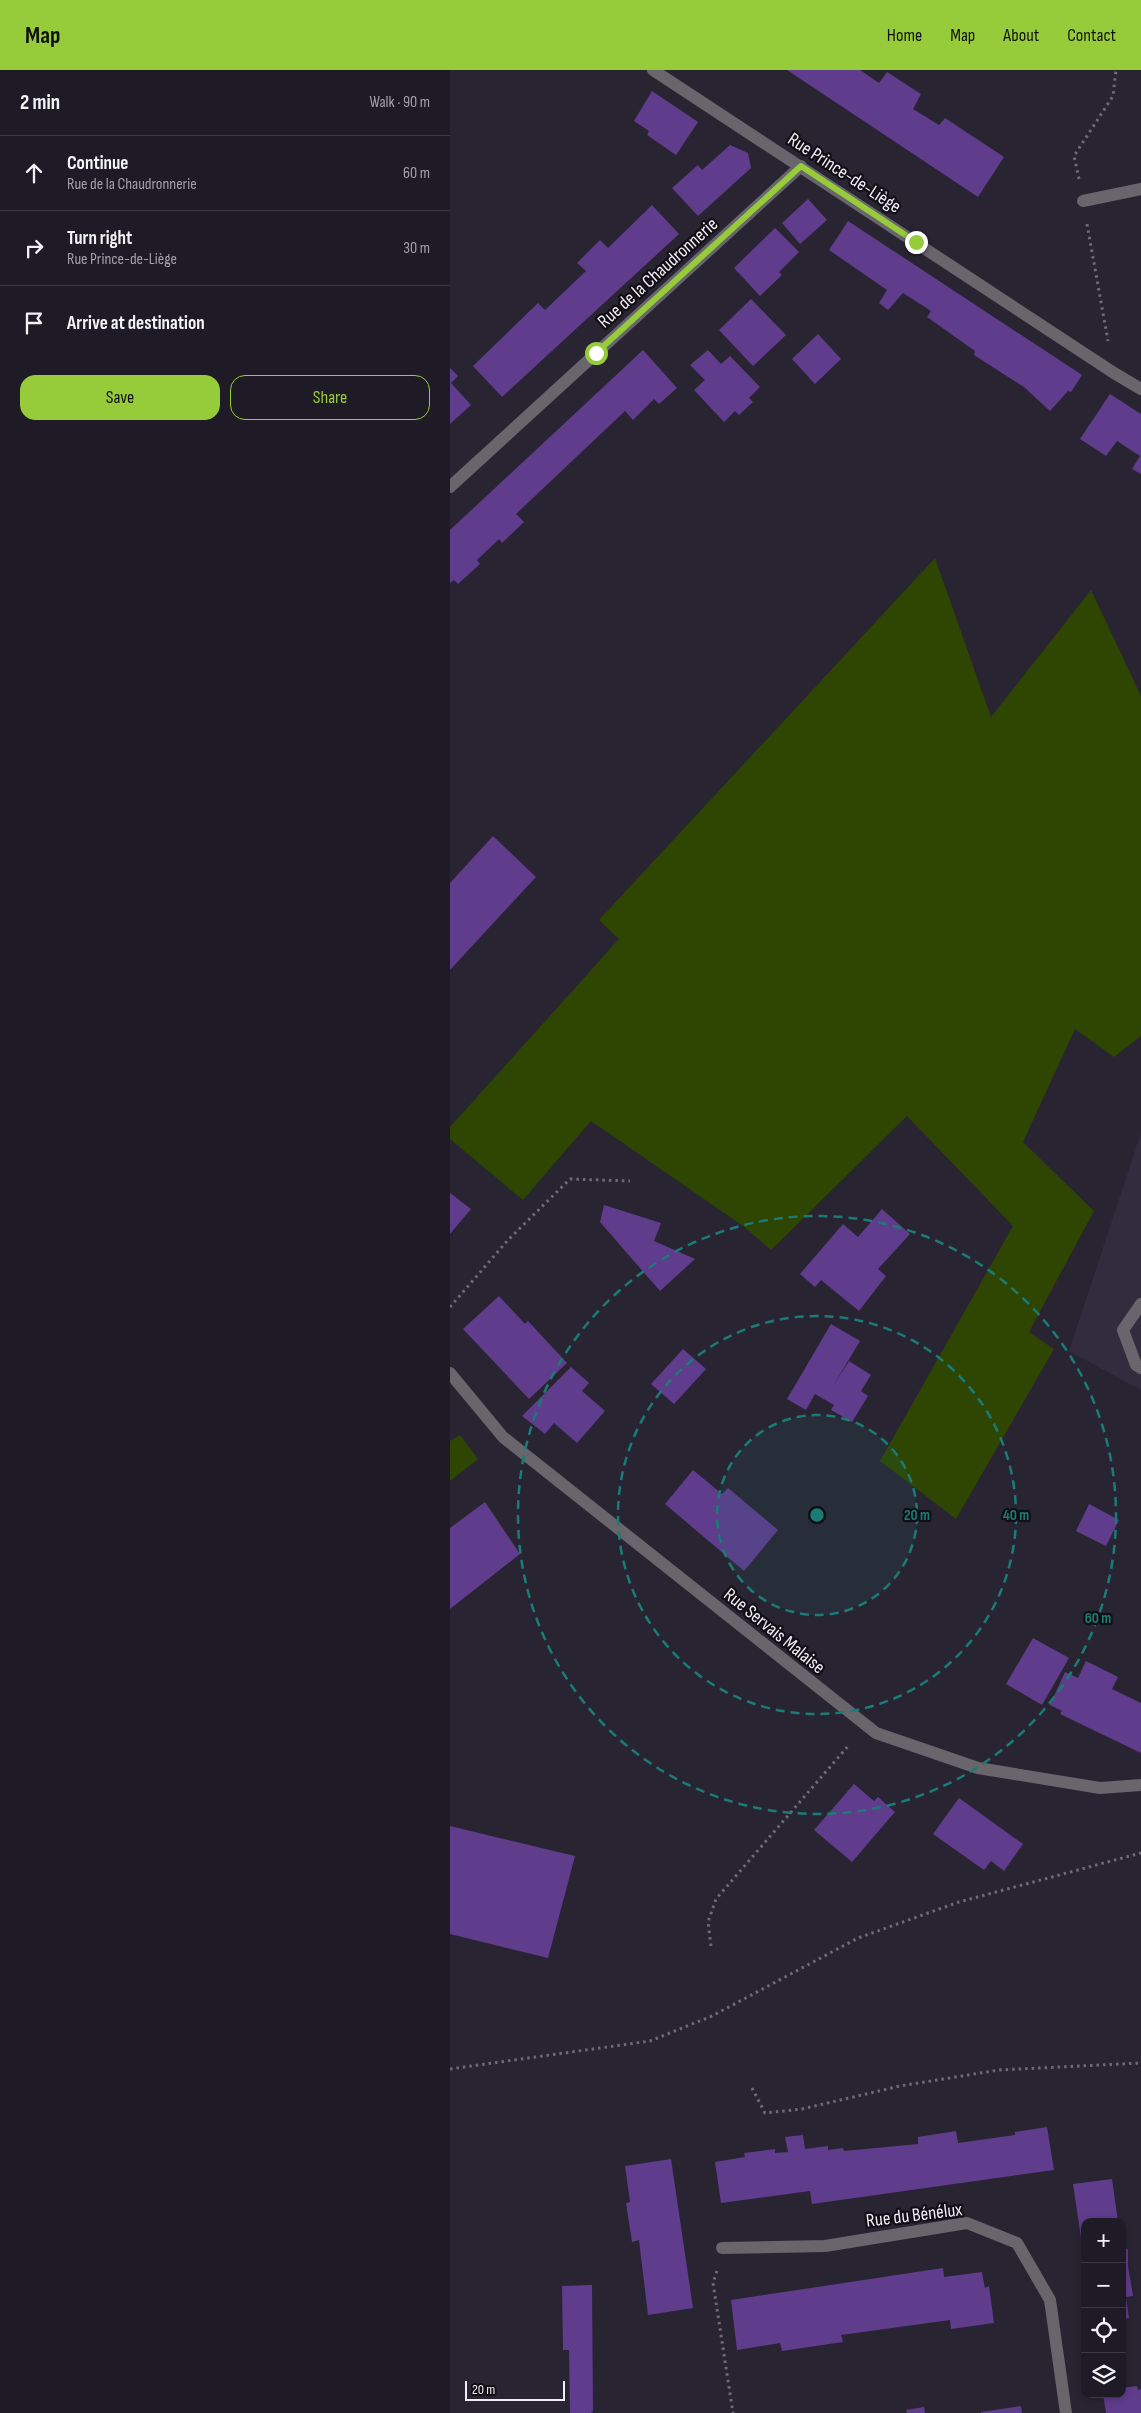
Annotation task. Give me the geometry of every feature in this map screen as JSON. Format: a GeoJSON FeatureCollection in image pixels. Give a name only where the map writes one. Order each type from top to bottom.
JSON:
{"type":"FeatureCollection","features":[{"type":"Feature","properties":{"kind":"street","name":"Rue Prince-de-Liège"},"geometry":{"type":"LineString","coordinates":[[653,70],[1114,374],[1141,389]]}},
{"type":"Feature","properties":{"kind":"street","name":"Rue de la Chaudronnerie"},"geometry":{"type":"LineString","coordinates":[[450,487],[801,166]]}},
{"type":"Feature","properties":{"kind":"street"},"geometry":{"type":"LineString","coordinates":[[1083,201],[1141,189]]}},
{"type":"Feature","properties":{"kind":"street"},"geometry":{"type":"LineString","coordinates":[[1141,1304],[1123,1330],[1136,1366],[1141,1368]]}},
{"type":"Feature","properties":{"kind":"street","name":"Rue Servais Malaise"},"geometry":{"type":"LineString","coordinates":[[450,1372],[504,1437],[876,1733],[978,1768],[1100,1788],[1141,1785]]}},
{"type":"Feature","properties":{"kind":"street","name":"Rue du Bénélux"},"geometry":{"type":"LineString","coordinates":[[722,2248],[825,2246],[968,2223],[1017,2243],[1050,2300],[1066,2413]]}},
{"type":"Feature","properties":{"kind":"path"},"geometry":{"type":"LineString","coordinates":[[450,1306],[508,1240],[570,1179],[630,1181]]}},
{"type":"Feature","properties":{"kind":"path"},"geometry":{"type":"LineString","coordinates":[[710,1946],[708,1922],[716,1899],[849,1745]]}},
{"type":"Feature","properties":{"kind":"path"},"geometry":{"type":"LineString","coordinates":[[450,2069],[650,2041],[712,2016],[858,1938],[959,1902],[1141,1853]]}},
{"type":"Feature","properties":{"kind":"path"},"geometry":{"type":"LineString","coordinates":[[752,2088],[765,2113],[802,2109],[900,2086],[999,2070],[1141,2062]]}},
{"type":"Feature","properties":{"kind":"path"},"geometry":{"type":"LineString","coordinates":[[722,2248],[713,2283],[734,2413]]}},
{"type":"Feature","properties":{"kind":"shaded area"},"geometry":{"type":"Polygon","coordinates":[[[1141,1133],[1141,1390],[1069,1351],[1141,1133]]]}},
{"type":"Feature","properties":{"kind":"green space"},"geometry":{"type":"Polygon","coordinates":[[[935,558],[991,717],[1091,590],[1141,696],[1141,1036],[1114,1057],[1075,1029],[1023,1142],[1094,1211],[1029,1332],[1054,1349],[956,1519],[880,1461],[1013,1226],[907,1116],[771,1250],[743,1226],[591,1121],[523,1200],[450,1139],[450,1127],[619,939],[599,920],[935,558]]]}},
{"type":"Feature","properties":{"kind":"green space"},"geometry":{"type":"Polygon","coordinates":[[[460,1435],[478,1459],[450,1481],[450,1441],[460,1435]]]}},
{"type":"Feature","properties":{"kind":"building"},"geometry":{"type":"Polygon","coordinates":[[[787,70],[860,70],[879,83],[887,72],[921,94],[913,109],[939,125],[945,118],[1004,157],[978,197],[787,70]]]}},
{"type":"Feature","properties":{"kind":"building"},"geometry":{"type":"Polygon","coordinates":[[[652,91],[698,122],[676,155],[647,135],[649,131],[634,121],[652,91]]]}},
{"type":"Feature","properties":{"kind":"building"},"geometry":{"type":"Polygon","coordinates":[[[730,145],[748,153],[751,168],[698,216],[672,188],[698,165],[702,170],[730,145]]]}},
{"type":"Feature","properties":{"kind":"building"},"geometry":{"type":"Polygon","coordinates":[[[808,199],[827,220],[800,244],[782,223],[808,199]]]}},
{"type":"Feature","properties":{"kind":"building"},"geometry":{"type":"Polygon","coordinates":[[[652,205],[679,234],[502,397],[473,366],[538,303],[545,310],[586,271],[577,263],[600,240],[608,248],[652,205]]]}},
{"type":"Feature","properties":{"kind":"building"},"geometry":{"type":"Polygon","coordinates":[[[848,221],[1082,375],[1071,392],[1068,391],[1050,411],[1024,387],[974,355],[975,351],[927,317],[931,311],[903,293],[888,310],[879,303],[887,290],[829,250],[848,221]]]}},
{"type":"Feature","properties":{"kind":"building"},"geometry":{"type":"Polygon","coordinates":[[[775,228],[799,252],[779,272],[782,275],[760,296],[734,268],[775,228]]]}},
{"type":"Feature","properties":{"kind":"building"},"geometry":{"type":"Polygon","coordinates":[[[751,299],[786,335],[753,366],[719,330],[751,299]]]}},
{"type":"Feature","properties":{"kind":"building"},"geometry":{"type":"Polygon","coordinates":[[[818,334],[841,359],[815,384],[792,359],[818,334]]]}},
{"type":"Feature","properties":{"kind":"building"},"geometry":{"type":"Polygon","coordinates":[[[643,350],[677,388],[659,404],[654,399],[633,420],[625,411],[516,514],[524,522],[502,543],[499,539],[477,560],[480,564],[458,584],[454,580],[450,583],[450,530],[643,350]]]}},
{"type":"Feature","properties":{"kind":"building"},"geometry":{"type":"Polygon","coordinates":[[[708,350],[721,364],[730,356],[760,387],[749,398],[753,402],[739,415],[735,411],[724,422],[694,390],[705,380],[690,365],[708,350]]]}},
{"type":"Feature","properties":{"kind":"building"},"geometry":{"type":"Polygon","coordinates":[[[450,368],[458,376],[451,383],[471,405],[450,424],[450,368]]]}},
{"type":"Feature","properties":{"kind":"building"},"geometry":{"type":"Polygon","coordinates":[[[1110,394],[1141,414],[1141,474],[1132,469],[1140,456],[1117,441],[1106,456],[1080,439],[1110,394]]]}},
{"type":"Feature","properties":{"kind":"building"},"geometry":{"type":"Polygon","coordinates":[[[493,836],[536,877],[450,970],[450,883],[493,836]]]}},
{"type":"Feature","properties":{"kind":"building"},"geometry":{"type":"Polygon","coordinates":[[[450,1193],[471,1209],[450,1234],[450,1193]]]}},
{"type":"Feature","properties":{"kind":"building"},"geometry":{"type":"Polygon","coordinates":[[[604,1205],[661,1223],[654,1241],[695,1259],[660,1291],[600,1222],[604,1205]]]}},
{"type":"Feature","properties":{"kind":"building"},"geometry":{"type":"Polygon","coordinates":[[[882,1209],[910,1234],[878,1269],[886,1276],[859,1311],[821,1280],[815,1287],[800,1274],[843,1224],[858,1237],[882,1209]]]}},
{"type":"Feature","properties":{"kind":"building"},"geometry":{"type":"Polygon","coordinates":[[[499,1296],[525,1324],[528,1321],[567,1363],[529,1399],[463,1329],[499,1296]]]}},
{"type":"Feature","properties":{"kind":"building"},"geometry":{"type":"Polygon","coordinates":[[[831,1324],[860,1341],[833,1386],[849,1361],[871,1375],[861,1391],[868,1396],[852,1422],[831,1410],[834,1405],[815,1394],[806,1410],[787,1399],[831,1324]]]}},
{"type":"Feature","properties":{"kind":"building"},"geometry":{"type":"Polygon","coordinates":[[[683,1349],[706,1369],[674,1404],[651,1384],[683,1349]]]}},
{"type":"Feature","properties":{"kind":"building"},"geometry":{"type":"Polygon","coordinates":[[[571,1367],[589,1383],[582,1391],[605,1411],[577,1443],[554,1423],[545,1434],[522,1416],[571,1367]]]}},
{"type":"Feature","properties":{"kind":"building"},"geometry":{"type":"Polygon","coordinates":[[[693,1470],[722,1494],[728,1488],[778,1530],[744,1571],[665,1504],[693,1470]]]}},
{"type":"Feature","properties":{"kind":"building"},"geometry":{"type":"Polygon","coordinates":[[[485,1502],[520,1554],[450,1609],[450,1528],[485,1502]]]}},
{"type":"Feature","properties":{"kind":"building"},"geometry":{"type":"Polygon","coordinates":[[[1089,1504],[1119,1520],[1106,1546],[1076,1531],[1089,1504]]]}},
{"type":"Feature","properties":{"kind":"building"},"geometry":{"type":"Polygon","coordinates":[[[1033,1638],[1069,1658],[1042,1705],[1006,1684],[1033,1638]]]}},
{"type":"Feature","properties":{"kind":"building"},"geometry":{"type":"Polygon","coordinates":[[[1086,1661],[1118,1677],[1112,1689],[1141,1703],[1141,1753],[1060,1714],[1062,1711],[1050,1705],[1065,1672],[1078,1678],[1086,1661]]]}},
{"type":"Feature","properties":{"kind":"building"},"geometry":{"type":"Polygon","coordinates":[[[854,1784],[874,1801],[878,1797],[895,1812],[852,1862],[814,1830],[854,1784]]]}},
{"type":"Feature","properties":{"kind":"building"},"geometry":{"type":"Polygon","coordinates":[[[959,1798],[1023,1844],[1004,1871],[991,1861],[984,1870],[933,1834],[959,1798]]]}},
{"type":"Feature","properties":{"kind":"building"},"geometry":{"type":"Polygon","coordinates":[[[450,1826],[575,1856],[548,1958],[450,1934],[450,1826]]]}},
{"type":"Feature","properties":{"kind":"building"},"geometry":{"type":"Polygon","coordinates":[[[1047,2127],[1054,2170],[812,2204],[810,2191],[721,2203],[715,2162],[745,2157],[744,2153],[775,2149],[775,2153],[788,2152],[785,2137],[803,2135],[805,2149],[828,2146],[828,2150],[843,2148],[844,2151],[918,2144],[918,2137],[956,2131],[958,2143],[1015,2135],[1015,2132],[1047,2127]]]}},
{"type":"Feature","properties":{"kind":"building"},"geometry":{"type":"Polygon","coordinates":[[[671,2159],[693,2308],[648,2315],[639,2240],[632,2242],[626,2203],[630,2202],[625,2166],[671,2159]]]}},
{"type":"Feature","properties":{"kind":"building"},"geometry":{"type":"Polygon","coordinates":[[[1112,2179],[1117,2218],[1081,2218],[1081,2238],[1073,2184],[1112,2179]]]}},
{"type":"Feature","properties":{"kind":"building"},"geometry":{"type":"Polygon","coordinates":[[[1126,2249],[1128,2249],[1128,2266],[1133,2296],[1126,2297],[1126,2263],[1126,2249]]]}},
{"type":"Feature","properties":{"kind":"building"},"geometry":{"type":"Polygon","coordinates":[[[943,2268],[944,2277],[982,2272],[985,2288],[989,2286],[994,2323],[951,2329],[950,2320],[841,2335],[843,2342],[782,2351],[780,2343],[737,2350],[731,2300],[943,2268]]]}},
{"type":"Feature","properties":{"kind":"building"},"geometry":{"type":"Polygon","coordinates":[[[592,2285],[593,2411],[591,2413],[570,2413],[569,2350],[563,2350],[562,2286],[592,2285]]]}},
{"type":"Feature","properties":{"kind":"building"},"geometry":{"type":"Polygon","coordinates":[[[1126,2297],[1129,2318],[1126,2318],[1126,2297]]]}},
{"type":"Feature","properties":{"kind":"building"},"geometry":{"type":"Polygon","coordinates":[[[1137,2386],[1138,2390],[1141,2389],[1141,2413],[1106,2413],[1104,2398],[1126,2398],[1126,2387],[1137,2386]]]}},
{"type":"Feature","properties":{"kind":"building"},"geometry":{"type":"Polygon","coordinates":[[[1021,2406],[1022,2413],[981,2413],[981,2412],[1021,2406]]]}},
{"type":"Feature","properties":{"kind":"building"},"geometry":{"type":"Polygon","coordinates":[[[924,2407],[925,2413],[907,2413],[906,2410],[924,2407]]]}},
{"type":"Feature","properties":{"kind":"route"},"geometry":{"type":"LineString","coordinates":[[596,353],[801,166],[916,242]]}}]}
